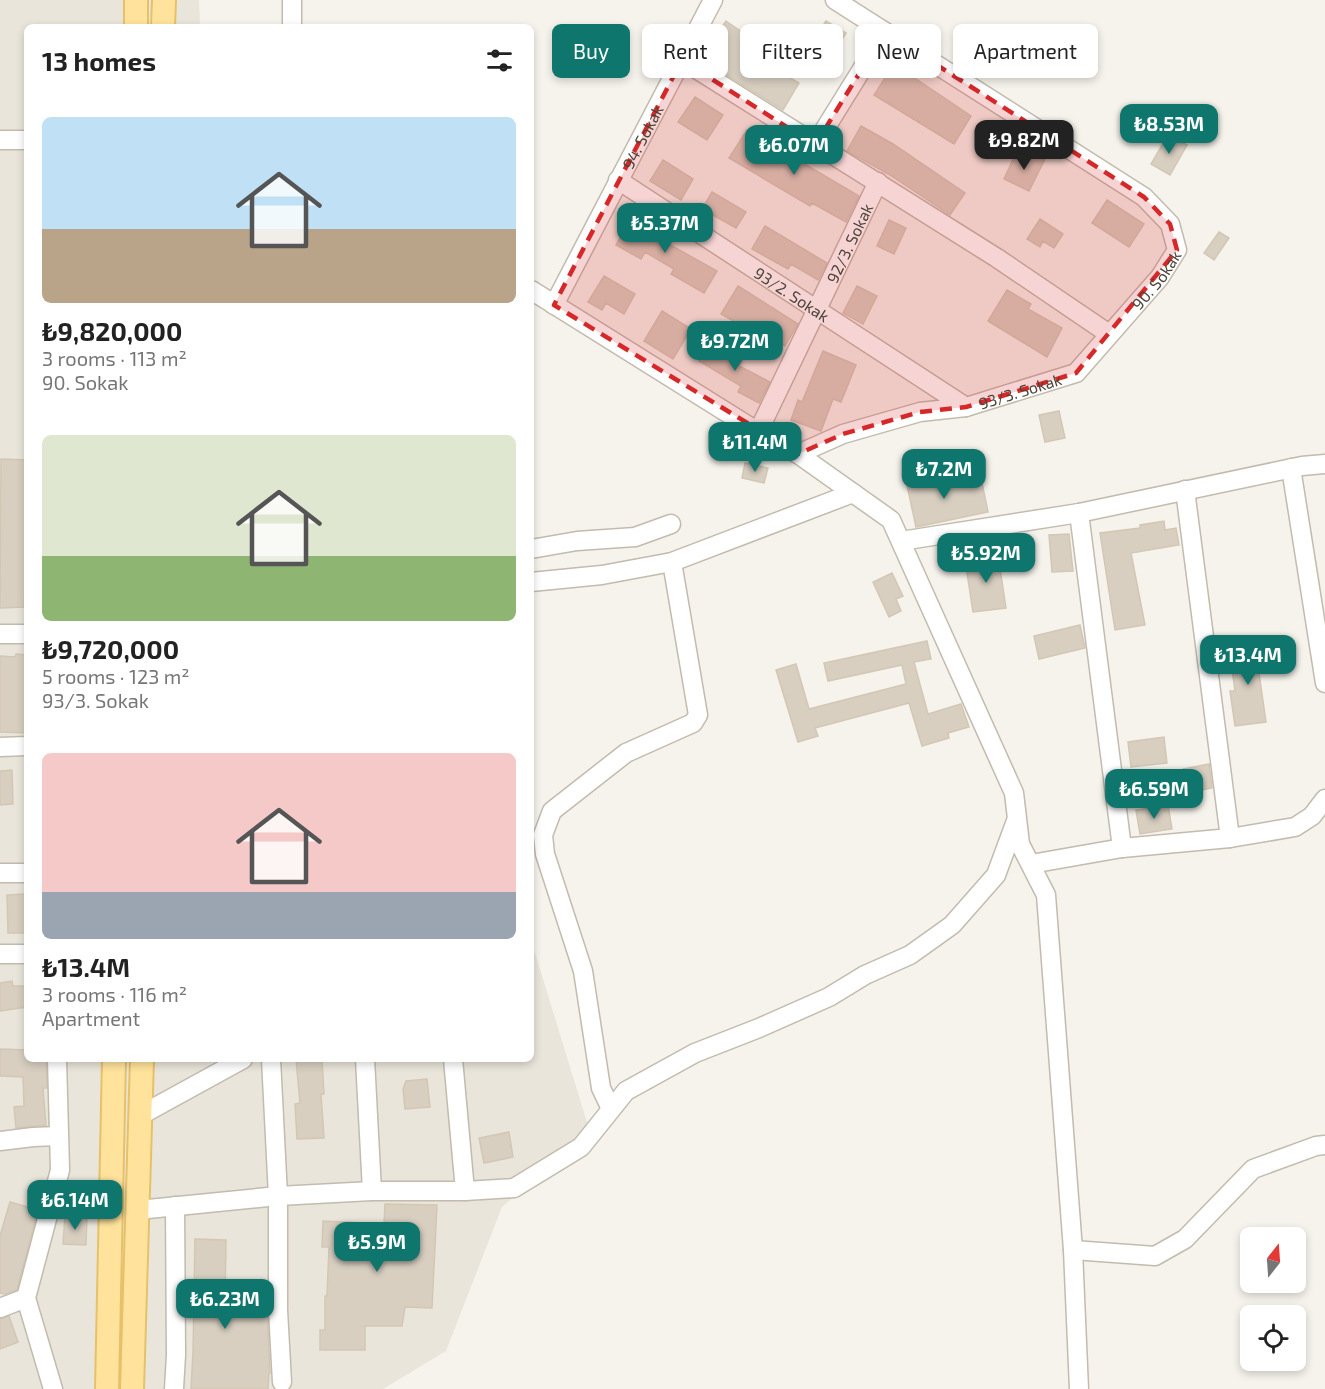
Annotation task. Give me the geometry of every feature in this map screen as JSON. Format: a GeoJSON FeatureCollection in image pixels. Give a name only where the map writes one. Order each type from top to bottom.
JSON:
{"type":"FeatureCollection","features":[{"type":"Feature","properties":{"kind":"main road"},"geometry":{"type":"LineString","coordinates":[[136,0],[136,24]]}},
{"type":"Feature","properties":{"kind":"main road"},"geometry":{"type":"LineString","coordinates":[[163,24],[164,0]]}},
{"type":"Feature","properties":{"kind":"main road"},"geometry":{"type":"LineString","coordinates":[[107,1389],[114,1062]]}},
{"type":"Feature","properties":{"kind":"main road"},"geometry":{"type":"LineString","coordinates":[[132,1389],[142,1062]]}},
{"type":"Feature","properties":{"kind":"street"},"geometry":{"type":"LineString","coordinates":[[292,0],[292,24]]}},
{"type":"Feature","properties":{"kind":"street","name":"94. Sokak"},"geometry":{"type":"LineString","coordinates":[[701,24],[713,0]]}},
{"type":"Feature","properties":{"kind":"street","name":"90. Sokak"},"geometry":{"type":"LineString","coordinates":[[836,0],[873,24]]}},
{"type":"Feature","properties":{"kind":"street","name":"90. Sokak"},"geometry":{"type":"LineString","coordinates":[[941,68],[1144,197],[1170,224],[1177,250],[1160,277],[1109,334]]}},
{"type":"Feature","properties":{"kind":"street","name":"94. Sokak"},"geometry":{"type":"LineString","coordinates":[[554,305],[672,78]]}},
{"type":"Feature","properties":{"kind":"street"},"geometry":{"type":"LineString","coordinates":[[710,78],[997,258],[1109,334]]}},
{"type":"Feature","properties":{"kind":"street"},"geometry":{"type":"LineString","coordinates":[[815,145],[857,78]]}},
{"type":"Feature","properties":{"kind":"street"},"geometry":{"type":"LineString","coordinates":[[0,140],[24,140]]}},
{"type":"Feature","properties":{"kind":"street","name":"93/2. Sokak"},"geometry":{"type":"LineString","coordinates":[[618,180],[966,407]]}},
{"type":"Feature","properties":{"kind":"street","name":"92/3. Sokak"},"geometry":{"type":"LineString","coordinates":[[758,432],[815,309],[878,182]]}},
{"type":"Feature","properties":{"kind":"street"},"geometry":{"type":"LineString","coordinates":[[534,292],[758,432],[798,454],[891,520],[1014,793],[1020,844],[1046,895],[1073,1250],[1079,1389]]}},
{"type":"Feature","properties":{"kind":"street","name":"93/3. Sokak"},"geometry":{"type":"LineString","coordinates":[[798,454],[843,434],[920,412],[966,407],[1076,373],[1109,334]]}},
{"type":"Feature","properties":{"kind":"street"},"geometry":{"type":"LineString","coordinates":[[901,541],[1079,513],[1291,468],[1325,464]]}},
{"type":"Feature","properties":{"kind":"street"},"geometry":{"type":"LineString","coordinates":[[1291,468],[1325,683]]}},
{"type":"Feature","properties":{"kind":"street"},"geometry":{"type":"LineString","coordinates":[[1185,490],[1230,838]]}},
{"type":"Feature","properties":{"kind":"street"},"geometry":{"type":"LineString","coordinates":[[534,582],[602,575],[672,562],[853,493]]}},
{"type":"Feature","properties":{"kind":"street"},"geometry":{"type":"LineString","coordinates":[[1079,513],[1122,848]]}},
{"type":"Feature","properties":{"kind":"street"},"geometry":{"type":"LineString","coordinates":[[534,548],[577,541],[635,537],[671,524]]}},
{"type":"Feature","properties":{"kind":"street"},"geometry":{"type":"LineString","coordinates":[[611,1109],[601,1088],[583,971],[546,854],[543,835],[552,811],[626,753],[693,723],[698,715],[672,562]]}},
{"type":"Feature","properties":{"kind":"street"},"geometry":{"type":"LineString","coordinates":[[0,634],[24,634]]}},
{"type":"Feature","properties":{"kind":"street"},"geometry":{"type":"LineString","coordinates":[[0,747],[24,746]]}},
{"type":"Feature","properties":{"kind":"street"},"geometry":{"type":"LineString","coordinates":[[1031,864],[1122,848],[1230,838],[1295,826],[1312,816],[1325,799]]}},
{"type":"Feature","properties":{"kind":"street"},"geometry":{"type":"LineString","coordinates":[[138,1210],[278,1196],[372,1191],[465,1191],[514,1188],[581,1147],[626,1091],[695,1053],[829,997],[865,975],[910,955],[944,931],[952,925],[996,874],[1017,818]]}},
{"type":"Feature","properties":{"kind":"street"},"geometry":{"type":"LineString","coordinates":[[0,873],[24,873]]}},
{"type":"Feature","properties":{"kind":"street"},"geometry":{"type":"LineString","coordinates":[[0,954],[24,954]]}},
{"type":"Feature","properties":{"kind":"street"},"geometry":{"type":"LineString","coordinates":[[53,1389],[26,1298],[60,1170],[57,1062]]}},
{"type":"Feature","properties":{"kind":"street"},"geometry":{"type":"LineString","coordinates":[[141,1115],[238,1062]]}},
{"type":"Feature","properties":{"kind":"street"},"geometry":{"type":"LineString","coordinates":[[271,1062],[278,1196],[278,1310],[282,1382]]}},
{"type":"Feature","properties":{"kind":"street"},"geometry":{"type":"LineString","coordinates":[[365,1062],[372,1191]]}},
{"type":"Feature","properties":{"kind":"street"},"geometry":{"type":"LineString","coordinates":[[453,1062],[465,1191]]}},
{"type":"Feature","properties":{"kind":"street"},"geometry":{"type":"LineString","coordinates":[[0,1141],[58,1136]]}},
{"type":"Feature","properties":{"kind":"street"},"geometry":{"type":"LineString","coordinates":[[1073,1250],[1155,1256],[1185,1239],[1253,1169],[1316,1146],[1325,1145]]}},
{"type":"Feature","properties":{"kind":"street"},"geometry":{"type":"LineString","coordinates":[[174,1389],[176,1355],[175,1206]]}},
{"type":"Feature","properties":{"kind":"street"},"geometry":{"type":"LineString","coordinates":[[0,1308],[26,1298]]}},
{"type":"Feature","properties":{"kind":"highlighted area"},"geometry":{"type":"Polygon","coordinates":[[[885,32],[1144,197],[1170,224],[1177,250],[1076,373],[966,407],[920,412],[843,434],[798,454],[554,305],[682,60],[815,145],[885,32]]]}},
{"type":"Feature","properties":{"kind":"shaded area"},"geometry":{"type":"Polygon","coordinates":[[[0,0],[199,0],[200,24],[24,24],[24,1062],[534,1062],[534,950],[590,1132],[502,1207],[446,1351],[383,1389],[0,1389],[0,0]]]}},
{"type":"Feature","properties":{"kind":"building"},"geometry":{"type":"Polygon","coordinates":[[[726,21],[740,31],[740,78],[790,78],[799,83],[783,110],[728,76],[728,24],[724,24],[726,21]]]}},
{"type":"Feature","properties":{"kind":"building"},"geometry":{"type":"Polygon","coordinates":[[[885,78],[915,78],[971,116],[954,144],[874,95],[885,78]]]}},
{"type":"Feature","properties":{"kind":"building"},"geometry":{"type":"Polygon","coordinates":[[[695,97],[723,115],[707,140],[678,122],[695,97]]]}},
{"type":"Feature","properties":{"kind":"building"},"geometry":{"type":"Polygon","coordinates":[[[861,126],[893,144],[965,193],[950,215],[890,175],[847,151],[861,126]]]}},
{"type":"Feature","properties":{"kind":"building"},"geometry":{"type":"Polygon","coordinates":[[[747,130],[859,196],[846,222],[812,203],[810,206],[729,158],[747,130]]]}},
{"type":"Feature","properties":{"kind":"building"},"geometry":{"type":"Polygon","coordinates":[[[1168,135],[1187,145],[1170,175],[1151,164],[1168,135]]]}},
{"type":"Feature","properties":{"kind":"building"},"geometry":{"type":"Polygon","coordinates":[[[1016,153],[1031,161],[1034,154],[1045,159],[1029,191],[1004,179],[1016,153]]]}},
{"type":"Feature","properties":{"kind":"building"},"geometry":{"type":"Polygon","coordinates":[[[663,160],[693,179],[681,200],[650,181],[663,160]]]}},
{"type":"Feature","properties":{"kind":"building"},"geometry":{"type":"Polygon","coordinates":[[[712,192],[746,212],[736,228],[702,209],[712,192]]]}},
{"type":"Feature","properties":{"kind":"building"},"geometry":{"type":"Polygon","coordinates":[[[1107,200],[1144,224],[1129,247],[1092,223],[1107,200]]]}},
{"type":"Feature","properties":{"kind":"building"},"geometry":{"type":"Polygon","coordinates":[[[632,217],[668,237],[665,242],[717,271],[704,293],[671,274],[674,269],[645,252],[641,259],[616,245],[632,217]]]}},
{"type":"Feature","properties":{"kind":"building"},"geometry":{"type":"Polygon","coordinates":[[[1040,219],[1063,234],[1054,248],[1043,241],[1040,247],[1027,239],[1040,219]]]}},
{"type":"Feature","properties":{"kind":"building"},"geometry":{"type":"Polygon","coordinates":[[[889,220],[906,228],[894,254],[877,246],[889,220]]]}},
{"type":"Feature","properties":{"kind":"building"},"geometry":{"type":"Polygon","coordinates":[[[765,226],[827,263],[818,280],[791,264],[788,269],[752,249],[765,226]]]}},
{"type":"Feature","properties":{"kind":"building"},"geometry":{"type":"Polygon","coordinates":[[[1219,232],[1229,238],[1214,260],[1204,253],[1219,232]]]}},
{"type":"Feature","properties":{"kind":"building"},"geometry":{"type":"Polygon","coordinates":[[[604,276],[635,294],[624,314],[606,303],[602,310],[588,302],[604,276]]]}},
{"type":"Feature","properties":{"kind":"building"},"geometry":{"type":"Polygon","coordinates":[[[738,286],[798,324],[785,346],[753,327],[751,331],[721,314],[738,286]]]}},
{"type":"Feature","properties":{"kind":"building"},"geometry":{"type":"Polygon","coordinates":[[[857,286],[877,296],[863,324],[843,313],[857,286]]]}},
{"type":"Feature","properties":{"kind":"building"},"geometry":{"type":"Polygon","coordinates":[[[1007,290],[1031,304],[1028,309],[1062,328],[1047,357],[988,321],[1007,290]]]}},
{"type":"Feature","properties":{"kind":"building"},"geometry":{"type":"Polygon","coordinates":[[[662,311],[691,329],[673,359],[644,341],[662,311]]]}},
{"type":"Feature","properties":{"kind":"building"},"geometry":{"type":"Polygon","coordinates":[[[710,342],[742,360],[739,366],[770,382],[759,403],[738,392],[741,386],[699,361],[710,342]]]}},
{"type":"Feature","properties":{"kind":"building"},"geometry":{"type":"Polygon","coordinates":[[[823,351],[856,365],[841,402],[833,399],[821,431],[791,420],[798,400],[802,402],[823,351]]]}},
{"type":"Feature","properties":{"kind":"building"},"geometry":{"type":"Polygon","coordinates":[[[1059,411],[1065,438],[1045,442],[1039,415],[1059,411]]]}},
{"type":"Feature","properties":{"kind":"building"},"geometry":{"type":"Polygon","coordinates":[[[1,459],[24,460],[24,607],[0,608],[1,459]]]}},
{"type":"Feature","properties":{"kind":"building"},"geometry":{"type":"Polygon","coordinates":[[[745,463],[768,468],[764,483],[742,478],[745,463]]]}},
{"type":"Feature","properties":{"kind":"building"},"geometry":{"type":"Polygon","coordinates":[[[905,476],[982,483],[988,512],[916,527],[905,476]]]}},
{"type":"Feature","properties":{"kind":"building"},"geometry":{"type":"Polygon","coordinates":[[[1164,521],[1165,530],[1176,528],[1179,545],[1131,553],[1145,625],[1115,630],[1100,533],[1140,528],[1140,525],[1164,521]]]}},
{"type":"Feature","properties":{"kind":"building"},"geometry":{"type":"Polygon","coordinates":[[[1069,534],[1073,571],[1052,572],[1049,535],[1069,534]]]}},
{"type":"Feature","properties":{"kind":"building"},"geometry":{"type":"Polygon","coordinates":[[[998,555],[1006,608],[973,612],[965,560],[998,555]]]}},
{"type":"Feature","properties":{"kind":"building"},"geometry":{"type":"Polygon","coordinates":[[[892,573],[903,596],[896,599],[901,611],[889,617],[873,582],[892,573]]]}},
{"type":"Feature","properties":{"kind":"building"},"geometry":{"type":"Polygon","coordinates":[[[1080,625],[1085,648],[1039,659],[1034,636],[1080,625]]]}},
{"type":"Feature","properties":{"kind":"building"},"geometry":{"type":"Polygon","coordinates":[[[927,641],[931,659],[914,662],[928,714],[961,704],[969,727],[948,733],[949,738],[922,746],[909,703],[815,728],[818,736],[798,742],[776,670],[796,664],[809,709],[906,684],[902,665],[828,681],[824,663],[927,641]]]}},
{"type":"Feature","properties":{"kind":"building"},"geometry":{"type":"Polygon","coordinates":[[[1259,642],[1263,672],[1259,673],[1266,722],[1235,726],[1230,691],[1235,691],[1231,661],[1240,659],[1239,644],[1259,642]]]}},
{"type":"Feature","properties":{"kind":"building"},"geometry":{"type":"Polygon","coordinates":[[[16,654],[24,655],[24,733],[0,732],[0,656],[15,657],[16,654]]]}},
{"type":"Feature","properties":{"kind":"building"},"geometry":{"type":"Polygon","coordinates":[[[1164,737],[1167,763],[1131,767],[1128,742],[1164,737]]]}},
{"type":"Feature","properties":{"kind":"building"},"geometry":{"type":"Polygon","coordinates":[[[1209,764],[1212,788],[1187,793],[1183,769],[1209,764]]]}},
{"type":"Feature","properties":{"kind":"building"},"geometry":{"type":"Polygon","coordinates":[[[12,770],[13,804],[0,805],[0,771],[12,770]]]}},
{"type":"Feature","properties":{"kind":"building"},"geometry":{"type":"Polygon","coordinates":[[[1168,805],[1172,829],[1140,834],[1136,810],[1168,805]]]}},
{"type":"Feature","properties":{"kind":"building"},"geometry":{"type":"Polygon","coordinates":[[[24,894],[24,933],[8,933],[7,895],[24,894]]]}},
{"type":"Feature","properties":{"kind":"building"},"geometry":{"type":"Polygon","coordinates":[[[12,981],[13,986],[24,986],[24,1007],[0,1011],[0,983],[12,981]]]}},
{"type":"Feature","properties":{"kind":"building"},"geometry":{"type":"Polygon","coordinates":[[[0,1049],[24,1050],[24,1062],[46,1062],[47,1088],[43,1088],[46,1125],[16,1128],[14,1107],[24,1106],[23,1077],[0,1076],[0,1049]]]}},
{"type":"Feature","properties":{"kind":"building"},"geometry":{"type":"Polygon","coordinates":[[[296,1062],[322,1062],[324,1094],[321,1094],[324,1138],[297,1139],[295,1104],[300,1103],[296,1062]]]}},
{"type":"Feature","properties":{"kind":"building"},"geometry":{"type":"Polygon","coordinates":[[[427,1079],[430,1107],[405,1109],[403,1089],[406,1081],[427,1079]]]}},
{"type":"Feature","properties":{"kind":"building"},"geometry":{"type":"Polygon","coordinates":[[[509,1132],[513,1157],[484,1163],[479,1138],[509,1132]]]}},
{"type":"Feature","properties":{"kind":"building"},"geometry":{"type":"Polygon","coordinates":[[[10,1202],[38,1210],[17,1290],[5,1294],[0,1293],[0,1236],[10,1202]]]}},
{"type":"Feature","properties":{"kind":"building"},"geometry":{"type":"Polygon","coordinates":[[[385,1204],[437,1205],[432,1308],[405,1307],[402,1326],[365,1326],[365,1350],[320,1350],[320,1330],[325,1330],[329,1247],[322,1247],[323,1221],[384,1224],[385,1204]]]}},
{"type":"Feature","properties":{"kind":"building"},"geometry":{"type":"Polygon","coordinates":[[[65,1216],[87,1217],[86,1245],[63,1244],[65,1216]]]}},
{"type":"Feature","properties":{"kind":"building"},"geometry":{"type":"Polygon","coordinates":[[[195,1239],[226,1240],[225,1307],[267,1309],[270,1373],[268,1389],[191,1389],[195,1239]]]}},
{"type":"Feature","properties":{"kind":"building"},"geometry":{"type":"Polygon","coordinates":[[[9,1316],[18,1342],[0,1349],[0,1319],[9,1316]]]}}]}
